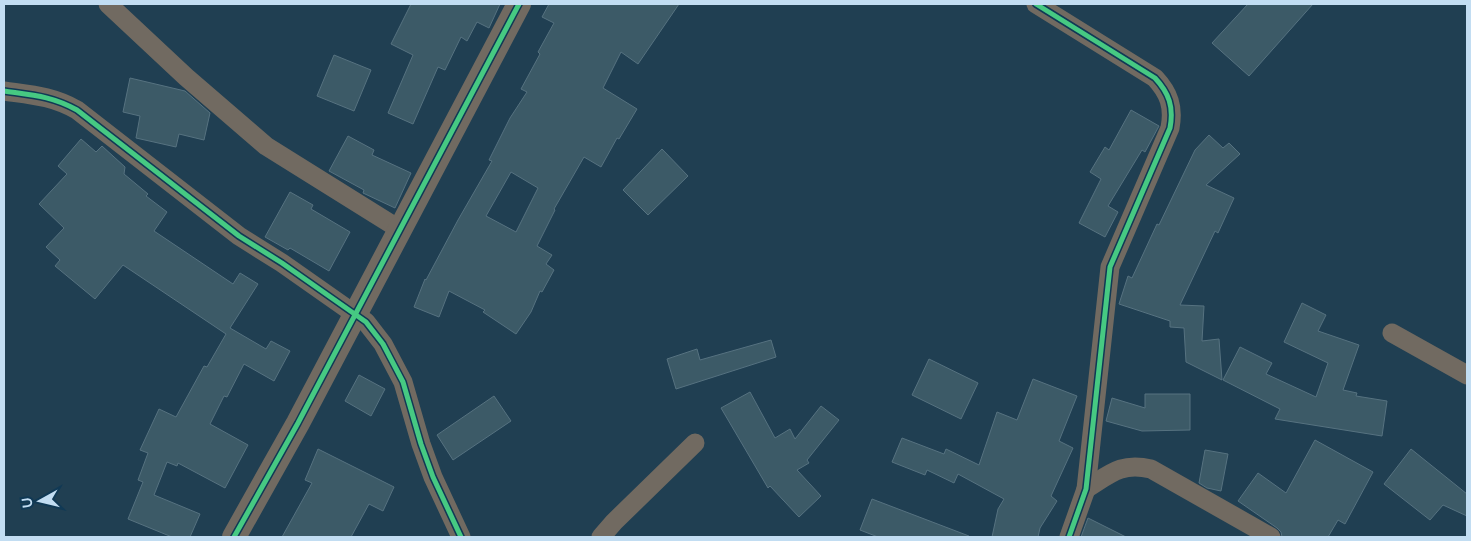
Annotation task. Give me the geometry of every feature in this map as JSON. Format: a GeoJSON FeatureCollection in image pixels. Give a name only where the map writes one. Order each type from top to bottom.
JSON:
{"type":"FeatureCollection","features":[{"type":"Feature","properties":{"kind":"street"},"geometry":{"type":"LineString","coordinates":[[108,4],[186,77],[266,146],[399,228]]}},
{"type":"Feature","properties":{"kind":"street"},"geometry":{"type":"LineString","coordinates":[[234,537],[298,424],[356,315],[399,228],[519,4]]}},
{"type":"Feature","properties":{"kind":"street"},"geometry":{"type":"LineString","coordinates":[[1036,4],[1155,78],[1170,99],[1172,115],[1170,128],[1110,267],[1086,489],[1069,537]]}},
{"type":"Feature","properties":{"kind":"street"},"geometry":{"type":"LineString","coordinates":[[4,91],[47,96],[77,110],[239,236],[282,263],[366,322],[383,344],[403,382],[421,444],[433,477],[461,537]]}},
{"type":"Feature","properties":{"kind":"street"},"geometry":{"type":"LineString","coordinates":[[1392,333],[1467,376]]}},
{"type":"Feature","properties":{"kind":"street"},"geometry":{"type":"LineString","coordinates":[[601,537],[614,522],[696,443]]}},
{"type":"Feature","properties":{"kind":"street"},"geometry":{"type":"LineString","coordinates":[[1086,489],[1117,469],[1125,466],[1142,466],[1151,469],[1271,537]]}},
{"type":"Feature","properties":{"kind":"building"},"geometry":{"type":"Polygon","coordinates":[[[411,4],[500,4],[489,28],[477,22],[467,41],[461,37],[445,70],[438,67],[413,124],[388,113],[413,55],[391,44],[411,4]]]}},
{"type":"Feature","properties":{"kind":"building"},"geometry":{"type":"Polygon","coordinates":[[[549,4],[679,4],[638,64],[621,52],[603,88],[637,109],[619,139],[617,138],[601,167],[584,157],[554,209],[537,246],[552,255],[546,264],[554,270],[542,292],[540,291],[531,312],[516,334],[483,312],[485,310],[449,291],[439,317],[414,307],[425,279],[492,161],[489,160],[510,118],[527,92],[521,89],[554,23],[542,17],[549,4]],[[511,172],[486,216],[516,232],[538,188],[511,172]]]}},
{"type":"Feature","properties":{"kind":"building"},"geometry":{"type":"Polygon","coordinates":[[[1248,4],[1313,4],[1249,76],[1212,43],[1248,4]]]}},
{"type":"Feature","properties":{"kind":"building"},"geometry":{"type":"Polygon","coordinates":[[[334,55],[371,70],[354,111],[317,96],[334,55]]]}},
{"type":"Feature","properties":{"kind":"building"},"geometry":{"type":"Polygon","coordinates":[[[130,78],[185,91],[210,113],[204,140],[179,134],[176,147],[136,138],[140,116],[123,112],[130,78]]]}},
{"type":"Feature","properties":{"kind":"building"},"geometry":{"type":"Polygon","coordinates":[[[1131,110],[1159,126],[1145,152],[1142,150],[1108,206],[1118,212],[1105,237],[1079,223],[1101,179],[1090,172],[1105,147],[1109,150],[1131,110]]]}},
{"type":"Feature","properties":{"kind":"building"},"geometry":{"type":"Polygon","coordinates":[[[1209,135],[1223,148],[1229,143],[1240,154],[1206,185],[1234,198],[1218,233],[1215,231],[1180,305],[1204,306],[1202,341],[1219,339],[1222,380],[1186,362],[1184,328],[1170,327],[1170,321],[1119,304],[1128,276],[1132,278],[1195,150],[1209,135]]]}},
{"type":"Feature","properties":{"kind":"building"},"geometry":{"type":"Polygon","coordinates":[[[348,136],[374,150],[372,155],[411,173],[395,208],[363,193],[364,190],[329,171],[348,136]]]}},
{"type":"Feature","properties":{"kind":"building"},"geometry":{"type":"Polygon","coordinates":[[[81,139],[96,152],[102,146],[125,167],[124,174],[148,194],[146,196],[167,212],[154,231],[233,284],[240,273],[258,284],[230,328],[266,349],[271,341],[290,351],[274,381],[244,364],[227,397],[224,396],[210,424],[248,445],[225,488],[178,463],[177,466],[167,462],[154,495],[200,514],[190,537],[172,537],[128,519],[143,482],[138,480],[148,453],[140,450],[159,409],[176,417],[204,366],[207,367],[226,334],[123,265],[95,299],[55,266],[60,260],[46,247],[64,228],[39,204],[67,174],[58,166],[81,139]]]}},
{"type":"Feature","properties":{"kind":"building"},"geometry":{"type":"Polygon","coordinates":[[[662,149],[688,176],[648,215],[623,190],[662,149]]]}},
{"type":"Feature","properties":{"kind":"building"},"geometry":{"type":"Polygon","coordinates":[[[290,192],[313,205],[311,209],[350,232],[329,271],[290,248],[288,250],[265,237],[290,192]]]}},
{"type":"Feature","properties":{"kind":"building"},"geometry":{"type":"Polygon","coordinates":[[[1302,303],[1326,315],[1318,331],[1359,345],[1343,390],[1357,393],[1356,396],[1387,401],[1382,436],[1275,419],[1280,409],[1223,380],[1240,347],[1272,363],[1266,374],[1316,397],[1328,363],[1284,342],[1302,303]]]}},
{"type":"Feature","properties":{"kind":"building"},"geometry":{"type":"Polygon","coordinates":[[[771,340],[776,357],[676,389],[667,359],[697,349],[700,360],[771,340]]]}},
{"type":"Feature","properties":{"kind":"building"},"geometry":{"type":"Polygon","coordinates":[[[929,359],[978,383],[961,419],[912,395],[929,359]]]}},
{"type":"Feature","properties":{"kind":"building"},"geometry":{"type":"Polygon","coordinates":[[[359,375],[385,389],[371,416],[345,401],[359,375]]]}},
{"type":"Feature","properties":{"kind":"building"},"geometry":{"type":"Polygon","coordinates":[[[1033,379],[1077,396],[1059,441],[1073,448],[1051,496],[1057,501],[1040,528],[1038,537],[992,537],[998,509],[1004,499],[958,474],[954,483],[927,470],[925,475],[892,462],[902,438],[944,454],[946,449],[979,465],[997,412],[1017,420],[1033,379]]]}},
{"type":"Feature","properties":{"kind":"building"},"geometry":{"type":"Polygon","coordinates":[[[750,392],[775,438],[790,429],[795,439],[821,406],[839,420],[807,460],[809,463],[797,470],[821,496],[799,517],[770,486],[768,488],[721,408],[750,392]]]}},
{"type":"Feature","properties":{"kind":"building"},"geometry":{"type":"Polygon","coordinates":[[[1145,394],[1190,394],[1190,430],[1142,431],[1106,421],[1112,398],[1145,408],[1145,394]]]}},
{"type":"Feature","properties":{"kind":"building"},"geometry":{"type":"Polygon","coordinates":[[[494,396],[511,421],[453,460],[437,435],[494,396]]]}},
{"type":"Feature","properties":{"kind":"building"},"geometry":{"type":"Polygon","coordinates":[[[1315,440],[1373,472],[1345,524],[1338,520],[1328,537],[1282,537],[1281,532],[1277,528],[1238,501],[1258,473],[1286,493],[1315,440]]]}},
{"type":"Feature","properties":{"kind":"building"},"geometry":{"type":"Polygon","coordinates":[[[318,449],[394,487],[383,511],[369,504],[351,537],[282,537],[312,483],[305,480],[318,449]]]}},
{"type":"Feature","properties":{"kind":"building"},"geometry":{"type":"Polygon","coordinates":[[[1411,449],[1467,494],[1467,516],[1443,505],[1430,520],[1384,484],[1411,449]]]}},
{"type":"Feature","properties":{"kind":"building"},"geometry":{"type":"Polygon","coordinates":[[[1205,450],[1228,454],[1221,491],[1207,488],[1199,483],[1205,450]]]}},
{"type":"Feature","properties":{"kind":"building"},"geometry":{"type":"Polygon","coordinates":[[[872,499],[969,536],[878,537],[860,530],[872,499]]]}},
{"type":"Feature","properties":{"kind":"building"},"geometry":{"type":"Polygon","coordinates":[[[1088,518],[1126,537],[1081,537],[1088,518]]]}},
{"type":"Feature","properties":{"kind":"cycle path"},"geometry":{"type":"LineString","coordinates":[[234,537],[298,423],[519,4]]}},
{"type":"Feature","properties":{"kind":"cycle path"},"geometry":{"type":"LineString","coordinates":[[1036,4],[1155,78],[1164,89],[1171,107],[1170,128],[1110,267],[1086,489],[1069,537]]}},
{"type":"Feature","properties":{"kind":"cycle path"},"geometry":{"type":"LineString","coordinates":[[4,91],[50,99],[77,110],[239,236],[282,263],[366,322],[383,344],[403,382],[421,444],[433,477],[461,537]]}}]}
